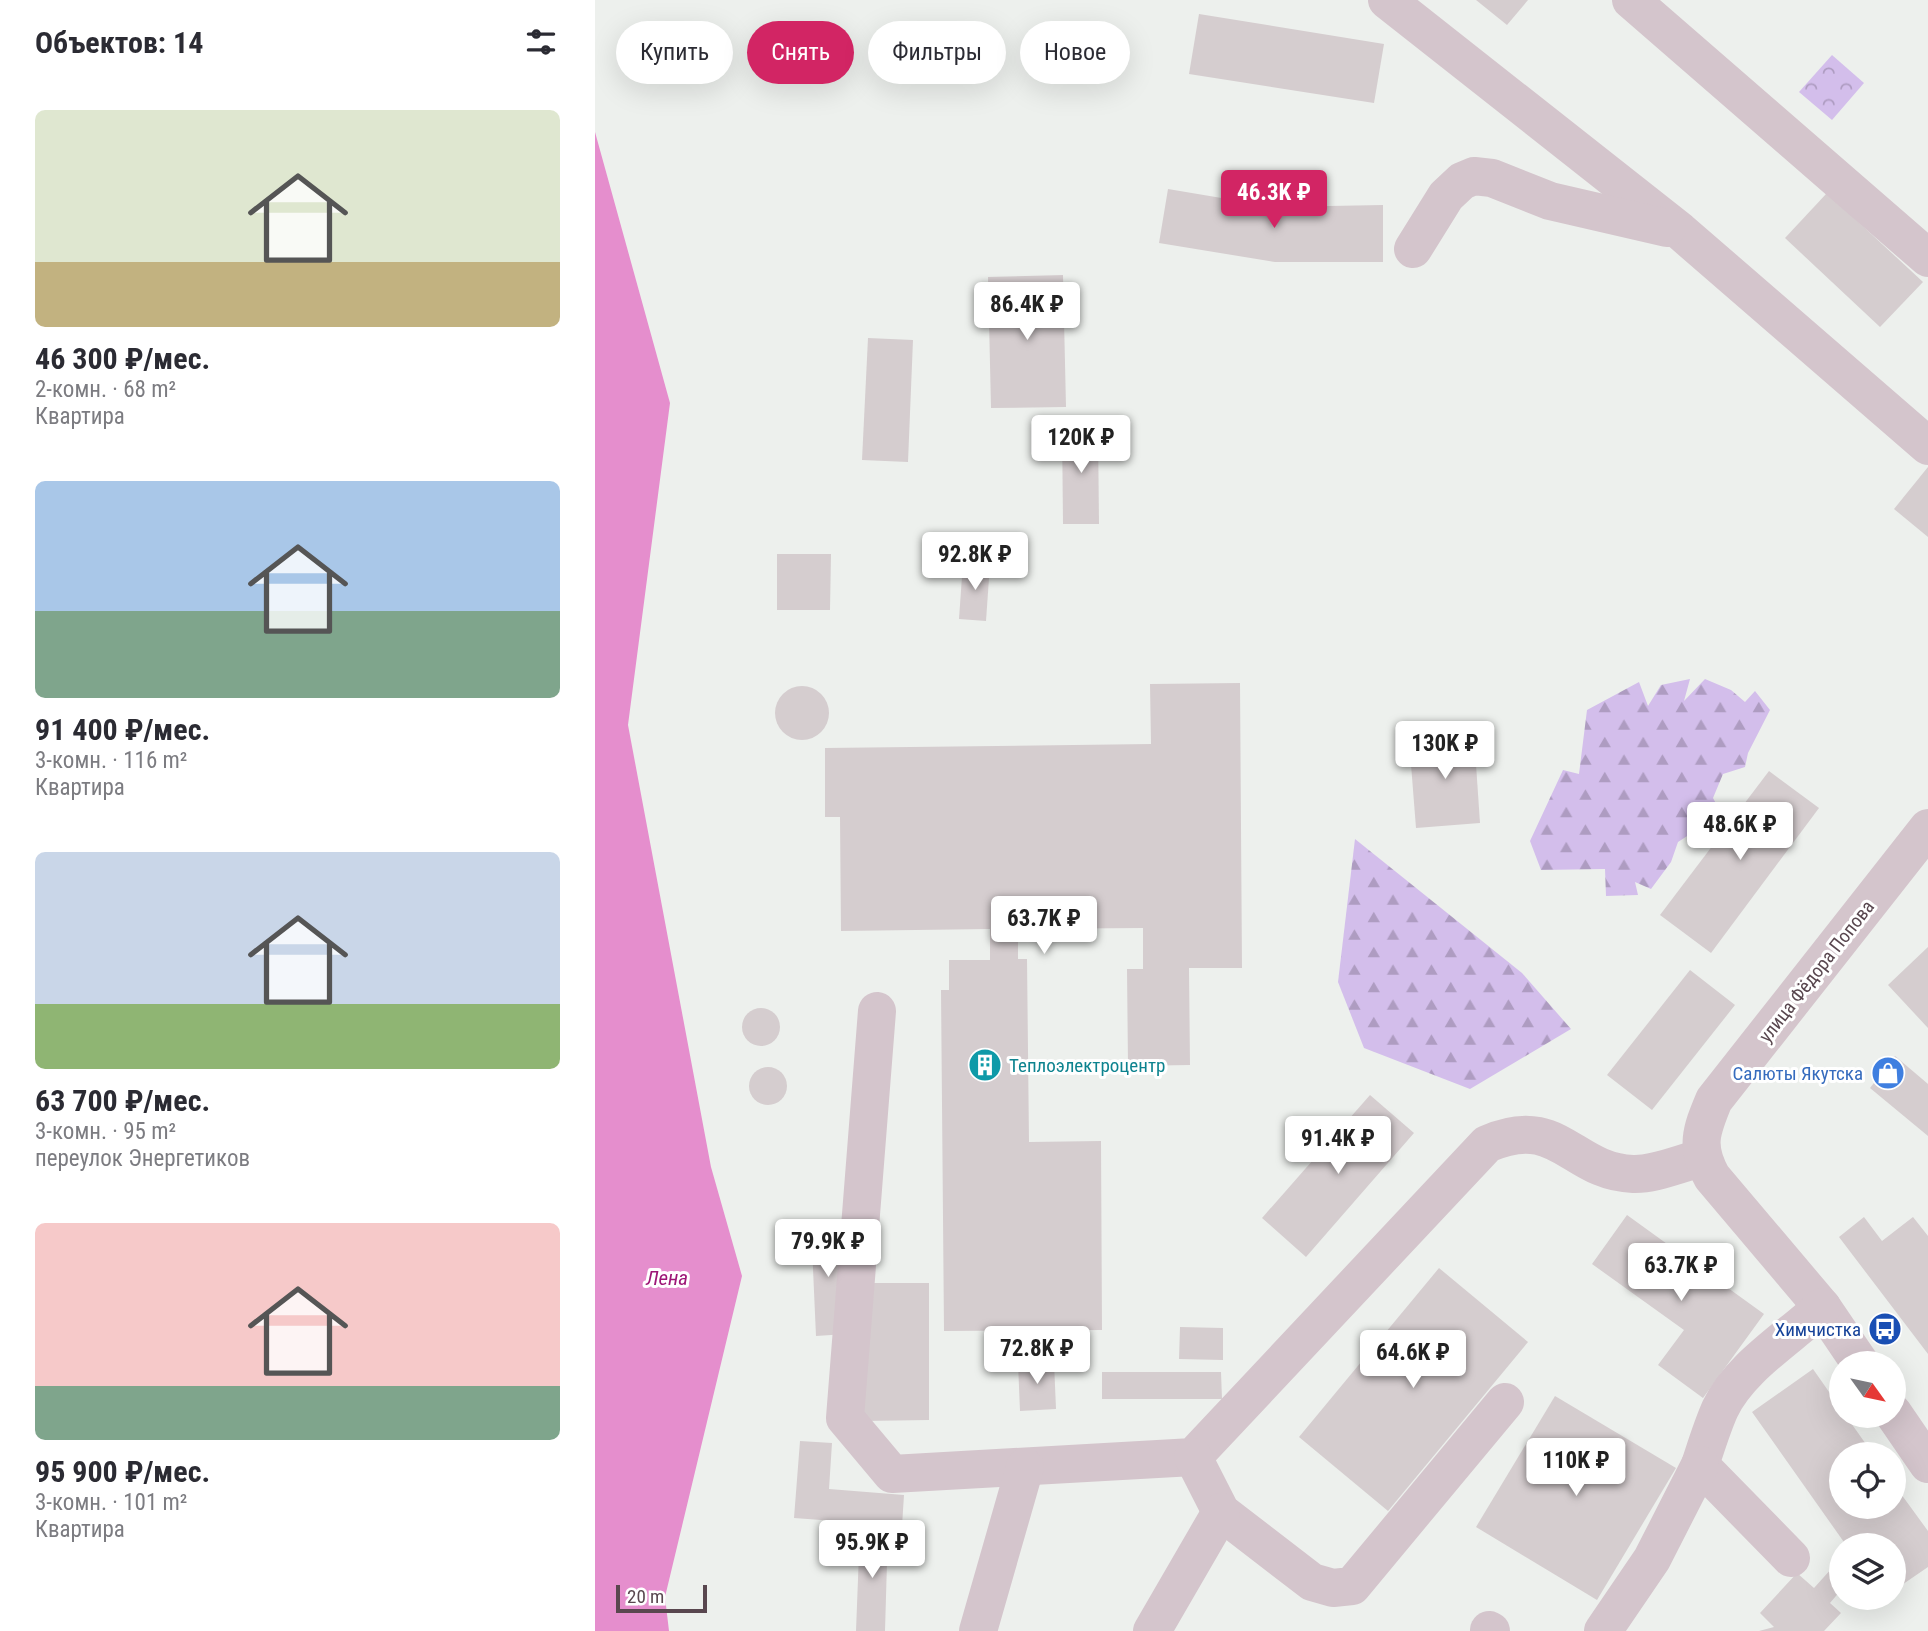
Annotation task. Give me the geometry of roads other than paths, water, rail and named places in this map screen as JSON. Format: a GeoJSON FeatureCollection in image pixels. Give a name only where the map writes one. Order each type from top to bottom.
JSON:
{"type":"FeatureCollection","features":[{"type":"Feature","properties":{"kind":"street"},"geometry":{"type":"LineString","coordinates":[[1387,0],[1679,231],[1928,446]]}},
{"type":"Feature","properties":{"kind":"street"},"geometry":{"type":"LineString","coordinates":[[1631,0],[1928,258]]}},
{"type":"Feature","properties":{"kind":"street"},"geometry":{"type":"LineString","coordinates":[[1413,248],[1446,196],[1462,181],[1474,176],[1492,178],[1550,201],[1679,231]]}},
{"type":"Feature","properties":{"kind":"street","name":"улица Фёдора Попова"},"geometry":{"type":"LineString","coordinates":[[1702,1158],[1701,1138],[1714,1100],[1928,829]]}},
{"type":"Feature","properties":{"kind":"street"},"geometry":{"type":"LineString","coordinates":[[877,1011],[845,1418],[892,1474],[1193,1457],[1487,1144],[1505,1136],[1528,1133],[1549,1137],[1609,1170],[1635,1175],[1702,1158],[1712,1177],[1822,1307],[1852,1351]]}},
{"type":"Feature","properties":{"kind":"street"},"geometry":{"type":"LineString","coordinates":[[1603,1631],[1652,1559],[1700,1465],[1720,1408],[1732,1390],[1750,1370],[1822,1307]]}},
{"type":"Feature","properties":{"kind":"street"},"geometry":{"type":"LineString","coordinates":[[1193,1457],[1221,1512],[1312,1582],[1333,1588],[1352,1586],[1505,1402]]}},
{"type":"Feature","properties":{"kind":"street"},"geometry":{"type":"LineString","coordinates":[[1903,1428],[1928,1464]]}},
{"type":"Feature","properties":{"kind":"street"},"geometry":{"type":"LineString","coordinates":[[1700,1465],[1791,1559]]}},
{"type":"Feature","properties":{"kind":"street"},"geometry":{"type":"LineString","coordinates":[[978,1631],[1025,1467]]}},
{"type":"Feature","properties":{"kind":"street"},"geometry":{"type":"LineString","coordinates":[[1152,1631],[1221,1512]]}},
{"type":"Feature","properties":{"kind":"water","name":"Лена"},"geometry":{"type":"Polygon","coordinates":[[[595,132],[670,403],[628,725],[711,1167],[742,1276],[665,1597],[669,1631],[595,1631],[595,132]]]}},
{"type":"Feature","properties":{"kind":"place","name":"Теплоэлектроцентр"},"geometry":{"type":"Point","coordinates":[985,1065]}},
{"type":"Feature","properties":{"kind":"place","name":"Салюты Якутска"},"geometry":{"type":"Point","coordinates":[1888,1073]}},
{"type":"Feature","properties":{"kind":"place","name":"Химчистка"},"geometry":{"type":"Point","coordinates":[1885,1329]}}]}
